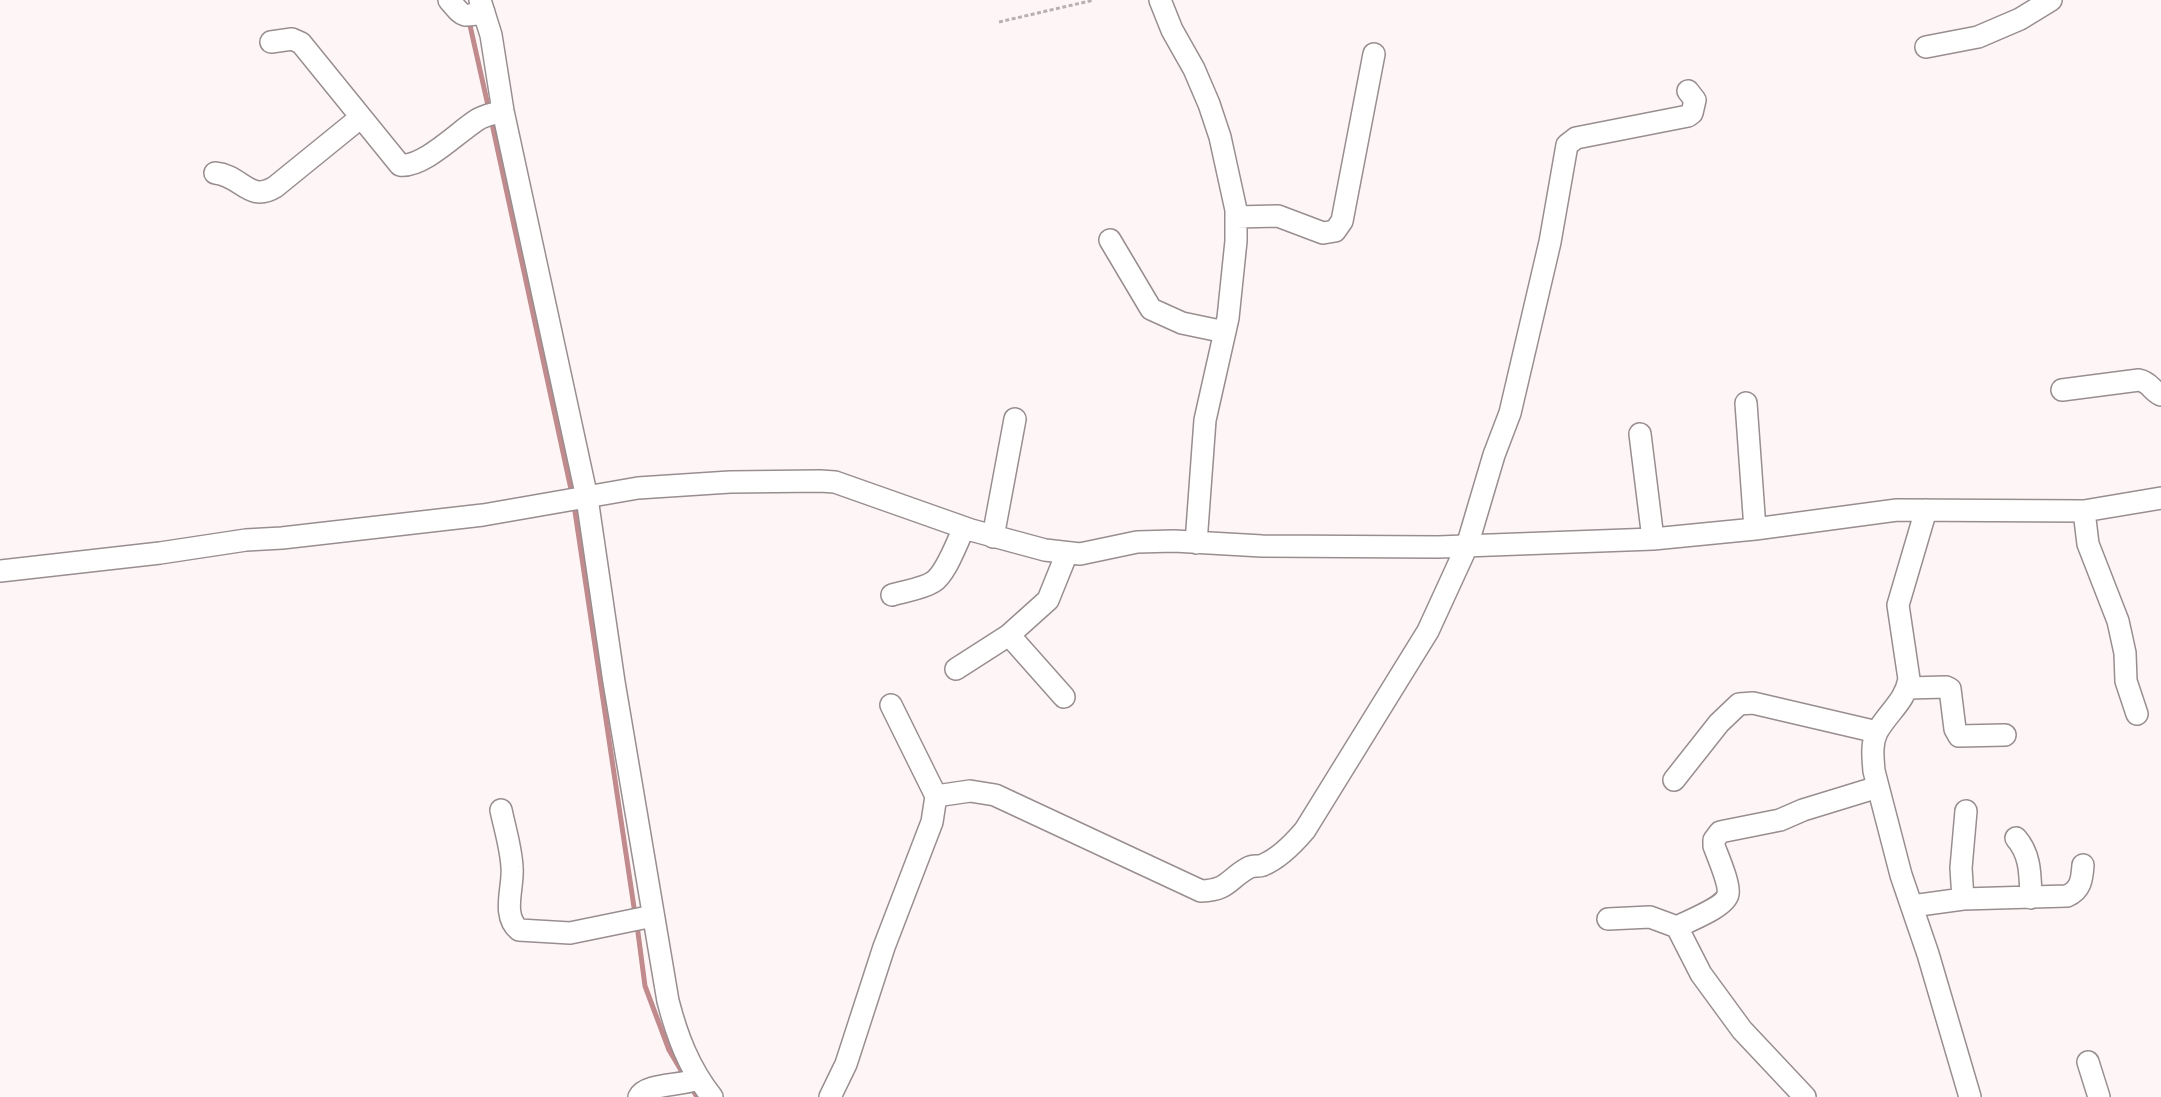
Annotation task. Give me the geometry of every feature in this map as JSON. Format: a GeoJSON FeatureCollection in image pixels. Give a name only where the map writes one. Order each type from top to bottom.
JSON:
{"type":"FeatureCollection","features":[{"type":"Feature","properties":{"kind":"street"},"geometry":{"type":"LineString","coordinates":[[449,0],[457,13],[476,10],[491,35],[503,111],[575,500],[645,918],[689,1082]]}},
{"type":"Feature","properties":{"kind":"street"},"geometry":{"type":"LineString","coordinates":[[1160,0],[1172,30],[1194,69],[1209,104],[1225,156],[1236,217],[1233,277],[1225,332],[1205,420],[1196,543]]}},
{"type":"Feature","properties":{"kind":"street"},"geometry":{"type":"LineString","coordinates":[[1926,47],[1978,37],[2020,19],[2051,0]]}},
{"type":"Feature","properties":{"kind":"street"},"geometry":{"type":"LineString","coordinates":[[271,42],[292,39],[301,43],[400,166],[407,166],[451,141],[476,120],[503,111]]}},
{"type":"Feature","properties":{"kind":"street"},"geometry":{"type":"LineString","coordinates":[[1236,217],[1278,216],[1323,233],[1330,232],[1339,227],[1351,182],[1374,54]]}},
{"type":"Feature","properties":{"kind":"street"},"geometry":{"type":"LineString","coordinates":[[936,796],[970,792],[995,795],[1201,891],[1216,890],[1226,885],[1248,868],[1262,865],[1292,846],[1306,830],[1428,631],[1467,546],[1494,455],[1510,413],[1550,242],[1567,145],[1576,138],[1688,116],[1692,112],[1695,100],[1688,91]]}},
{"type":"Feature","properties":{"kind":"street"},"geometry":{"type":"LineString","coordinates":[[215,173],[232,177],[255,192],[264,193],[275,187],[360,118]]}},
{"type":"Feature","properties":{"kind":"street"},"geometry":{"type":"LineString","coordinates":[[1110,240],[1151,309],[1182,323],[1225,332]]}},
{"type":"Feature","properties":{"kind":"street"},"geometry":{"type":"LineString","coordinates":[[2062,390],[2139,380],[2148,383],[2161,395]]}},
{"type":"Feature","properties":{"kind":"street"},"geometry":{"type":"LineString","coordinates":[[1746,403],[1755,529]]}},
{"type":"Feature","properties":{"kind":"street"},"geometry":{"type":"LineString","coordinates":[[993,537],[1015,419]]}},
{"type":"Feature","properties":{"kind":"street"},"geometry":{"type":"LineString","coordinates":[[1640,434],[1653,539]]}},
{"type":"Feature","properties":{"kind":"street"},"geometry":{"type":"LineString","coordinates":[[0,571],[160,553],[246,540],[282,538],[483,515],[575,500],[623,489],[820,480],[852,486],[993,537],[1045,550],[1067,553],[1090,552],[1138,542],[1174,541],[1322,547],[1467,546],[1653,539],[1755,529],[1897,510],[2084,511],[2161,498]]}},
{"type":"Feature","properties":{"kind":"street"},"geometry":{"type":"LineString","coordinates":[[1926,510],[1898,605],[1910,679],[1908,688],[1899,705],[1877,732],[1872,754],[1878,787],[1901,876],[1931,963],[1970,1097]]}},
{"type":"Feature","properties":{"kind":"street"},"geometry":{"type":"LineString","coordinates":[[2084,511],[2088,544],[2118,622],[2126,653],[2126,681],[2137,714]]}},
{"type":"Feature","properties":{"kind":"street"},"geometry":{"type":"LineString","coordinates":[[892,595],[926,585],[936,580],[964,528]]}},
{"type":"Feature","properties":{"kind":"street"},"geometry":{"type":"LineString","coordinates":[[956,669],[1009,635],[1048,600],[1067,553]]}},
{"type":"Feature","properties":{"kind":"street"},"geometry":{"type":"LineString","coordinates":[[1009,635],[1064,697]]}},
{"type":"Feature","properties":{"kind":"street"},"geometry":{"type":"LineString","coordinates":[[1908,688],[1946,687],[1950,689],[1955,729],[1959,736],[2005,735]]}},
{"type":"Feature","properties":{"kind":"street"},"geometry":{"type":"LineString","coordinates":[[1674,780],[1719,723],[1739,704],[1753,703],[1877,732]]}},
{"type":"Feature","properties":{"kind":"street"},"geometry":{"type":"LineString","coordinates":[[830,1097],[846,1064],[893,922],[932,822],[936,796],[892,705]]}},
{"type":"Feature","properties":{"kind":"street"},"geometry":{"type":"LineString","coordinates":[[1677,927],[1721,905],[1727,897],[1728,889],[1714,846],[1714,840],[1720,832],[1780,820],[1803,810],[1878,787]]}},
{"type":"Feature","properties":{"kind":"street"},"geometry":{"type":"LineString","coordinates":[[500,810],[512,868],[509,906],[514,926],[518,930],[570,932],[645,918]]}},
{"type":"Feature","properties":{"kind":"street"},"geometry":{"type":"LineString","coordinates":[[1963,899],[1961,868],[1966,811]]}},
{"type":"Feature","properties":{"kind":"street"},"geometry":{"type":"LineString","coordinates":[[2016,838],[2023,846],[2029,859],[2031,898]]}},
{"type":"Feature","properties":{"kind":"street"},"geometry":{"type":"LineString","coordinates":[[1912,906],[1963,899],[2031,898],[2072,894],[2080,884],[2083,865]]}},
{"type":"Feature","properties":{"kind":"street"},"geometry":{"type":"LineString","coordinates":[[1608,919],[1650,917],[1677,927],[1701,974],[1742,1030],[1805,1097]]}},
{"type":"Feature","properties":{"kind":"street"},"geometry":{"type":"LineString","coordinates":[[2088,1062],[2099,1097]]}},
{"type":"Feature","properties":{"kind":"street"},"geometry":{"type":"LineString","coordinates":[[639,1097],[642,1091],[647,1088],[689,1082],[712,1097]]}},
{"type":"Feature","properties":{"kind":"path"},"geometry":{"type":"LineString","coordinates":[[999,22],[1094,0]]}},
{"type":"Feature","properties":{"kind":"waterway"},"geometry":{"type":"LineString","coordinates":[[469,21],[489,110]]}},
{"type":"Feature","properties":{"kind":"waterway"},"geometry":{"type":"LineString","coordinates":[[491,119],[572,494]]}},
{"type":"Feature","properties":{"kind":"waterway"},"geometry":{"type":"LineString","coordinates":[[574,505],[635,914]]}},
{"type":"Feature","properties":{"kind":"waterway"},"geometry":{"type":"LineString","coordinates":[[637,925],[645,986],[669,1050],[685,1077]]}},
{"type":"Feature","properties":{"kind":"waterway"},"geometry":{"type":"LineString","coordinates":[[691,1087],[697,1097]]}}]}
